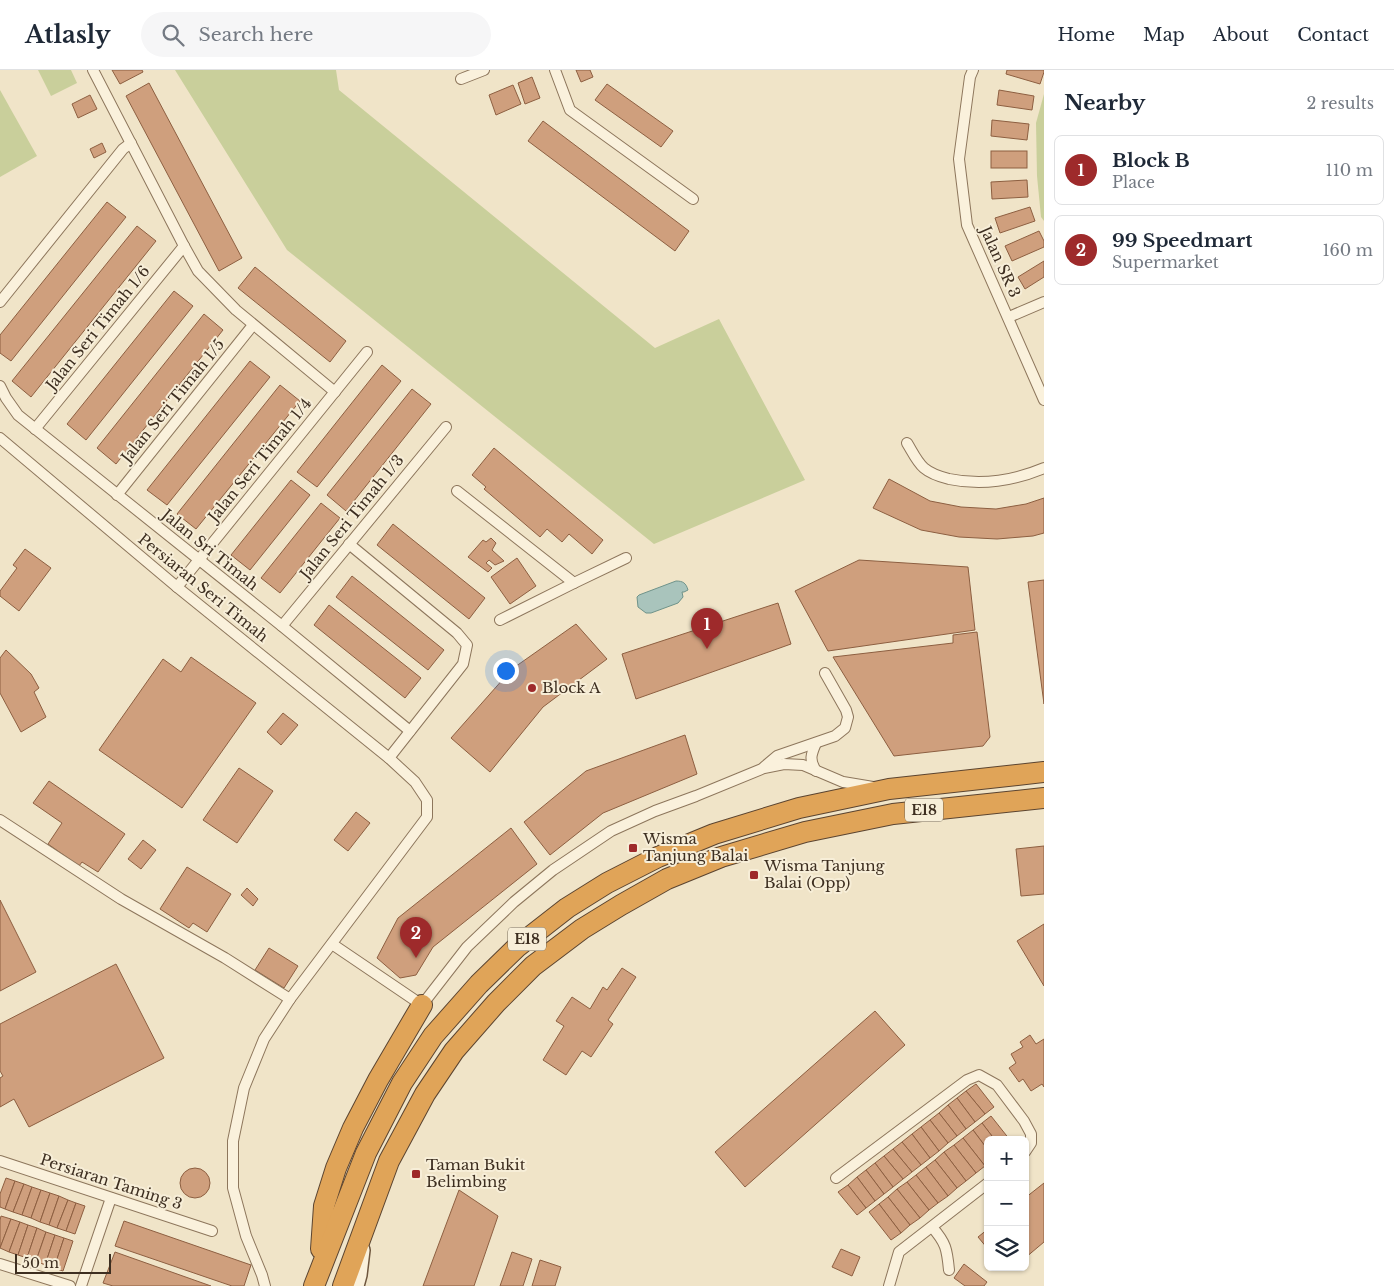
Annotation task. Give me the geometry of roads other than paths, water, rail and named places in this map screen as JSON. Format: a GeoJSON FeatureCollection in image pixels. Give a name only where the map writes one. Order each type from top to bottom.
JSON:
{"type":"FeatureCollection","features":[{"type":"Feature","properties":{"kind":"highway","name":"E18"},"geometry":{"type":"LineString","coordinates":[[317,1278],[366,1153],[402,1083],[433,1036],[479,984],[517,947],[567,908],[607,883],[658,857],[714,834],[799,808],[889,789],[1044,772]]}},
{"type":"Feature","properties":{"kind":"highway","name":"E18"},"geometry":{"type":"LineString","coordinates":[[343,1286],[389,1161],[424,1094],[454,1051],[496,1003],[532,966],[582,929],[613,909],[667,879],[721,857],[805,832],[893,814],[1044,798]]}},
{"type":"Feature","properties":{"kind":"highway"},"geometry":{"type":"LineString","coordinates":[[317,1278],[324,1206],[336,1168],[353,1128],[378,1080],[422,1005]]}},
{"type":"Feature","properties":{"kind":"main road"},"geometry":{"type":"LineString","coordinates":[[356,1286],[365,1226]]}},
{"type":"Feature","properties":{"kind":"street"},"geometry":{"type":"LineString","coordinates":[[93,70],[198,271],[236,310],[335,392]]}},
{"type":"Feature","properties":{"kind":"street"},"geometry":{"type":"LineString","coordinates":[[461,79],[484,70]]}},
{"type":"Feature","properties":{"kind":"street"},"geometry":{"type":"LineString","coordinates":[[555,70],[570,110],[693,198]]}},
{"type":"Feature","properties":{"kind":"street","name":"Jalan SR 3"},"geometry":{"type":"LineString","coordinates":[[973,70],[970,77],[959,159],[967,225],[1044,400]]}},
{"type":"Feature","properties":{"kind":"street"},"geometry":{"type":"LineString","coordinates":[[0,302],[123,149],[131,143]]}},
{"type":"Feature","properties":{"kind":"street","name":"Jalan Seri Timah 1/6"},"geometry":{"type":"LineString","coordinates":[[35,429],[184,246]]}},
{"type":"Feature","properties":{"kind":"street"},"geometry":{"type":"LineString","coordinates":[[1009,317],[1044,302]]}},
{"type":"Feature","properties":{"kind":"street","name":"Jalan Seri Timah 1/5"},"geometry":{"type":"LineString","coordinates":[[117,495],[253,325]]}},
{"type":"Feature","properties":{"kind":"street","name":"Jalan Seri Timah 1/4"},"geometry":{"type":"LineString","coordinates":[[177,587],[367,352]]}},
{"type":"Feature","properties":{"kind":"street","name":"Jalan Sri Timah"},"geometry":{"type":"LineString","coordinates":[[0,386],[18,415],[410,731]]}},
{"type":"Feature","properties":{"kind":"street","name":"Jalan Seri Timah 1/3"},"geometry":{"type":"LineString","coordinates":[[282,626],[446,427]]}},
{"type":"Feature","properties":{"kind":"street","name":"Persiaran Seri Timah"},"geometry":{"type":"LineString","coordinates":[[0,438],[177,587],[389,758],[415,782],[427,800],[427,817],[290,999],[264,1039],[244,1088],[233,1141],[233,1188],[246,1236],[265,1286]]}},
{"type":"Feature","properties":{"kind":"street"},"geometry":{"type":"LineString","coordinates":[[908,442],[915,456],[925,469],[939,476],[959,481],[1001,481],[1026,476],[1044,468]]}},
{"type":"Feature","properties":{"kind":"street"},"geometry":{"type":"LineString","coordinates":[[457,491],[574,583]]}},
{"type":"Feature","properties":{"kind":"street"},"geometry":{"type":"LineString","coordinates":[[349,544],[457,633],[466,645],[464,664],[389,758]]}},
{"type":"Feature","properties":{"kind":"street"},"geometry":{"type":"LineString","coordinates":[[500,620],[626,558]]}},
{"type":"Feature","properties":{"kind":"street"},"geometry":{"type":"LineString","coordinates":[[764,768],[777,756],[835,736],[845,728],[848,717],[846,710],[825,673]]}},
{"type":"Feature","properties":{"kind":"street"},"geometry":{"type":"LineString","coordinates":[[816,743],[811,754],[811,763],[816,771]]}},
{"type":"Feature","properties":{"kind":"street"},"geometry":{"type":"LineString","coordinates":[[332,944],[422,1005],[467,947],[514,902],[553,870],[612,831],[655,811],[764,768],[784,764],[803,765],[843,782],[889,789]]}},
{"type":"Feature","properties":{"kind":"street"},"geometry":{"type":"LineString","coordinates":[[0,820],[121,899],[225,958],[290,999]]}},
{"type":"Feature","properties":{"kind":"street"},"geometry":{"type":"LineString","coordinates":[[836,1178],[967,1080],[979,1075],[997,1085],[1028,1127],[1031,1134],[1029,1146]]}},
{"type":"Feature","properties":{"kind":"street","name":"Persiaran Taming 3"},"geometry":{"type":"LineString","coordinates":[[0,1161],[212,1231]]}},
{"type":"Feature","properties":{"kind":"street"},"geometry":{"type":"LineString","coordinates":[[889,1286],[899,1252],[984,1186]]}},
{"type":"Feature","properties":{"kind":"street"},"geometry":{"type":"LineString","coordinates":[[81,1286],[111,1198]]}},
{"type":"Feature","properties":{"kind":"street"},"geometry":{"type":"LineString","coordinates":[[932,1227],[942,1240],[948,1253],[949,1270]]}},
{"type":"Feature","properties":{"kind":"street"},"geometry":{"type":"LineString","coordinates":[[0,1264],[70,1286]]}},
{"type":"Feature","properties":{"kind":"water"},"geometry":{"type":"Polygon","coordinates":[[[676,581],[684,583],[688,590],[682,592],[683,597],[678,603],[651,613],[646,613],[638,607],[637,597],[639,595],[676,581]]]}},
{"type":"Feature","properties":{"kind":"place","name":"Block B"},"geometry":{"type":"Point","coordinates":[707,649]}},
{"type":"Feature","properties":{"kind":"place","name":"Block A"},"geometry":{"type":"Point","coordinates":[532,688]}},
{"type":"Feature","properties":{"kind":"place","name":"Wisma Tanjung Balai"},"geometry":{"type":"Point","coordinates":[633,848]}},
{"type":"Feature","properties":{"kind":"place","name":"Wisma Tanjung Balai (Opp)"},"geometry":{"type":"Point","coordinates":[754,875]}},
{"type":"Feature","properties":{"kind":"place","name":"99 Speedmart"},"geometry":{"type":"Point","coordinates":[416,958]}},
{"type":"Feature","properties":{"kind":"place","name":"Taman Bukit Belimbing"},"geometry":{"type":"Point","coordinates":[416,1174]}}]}
